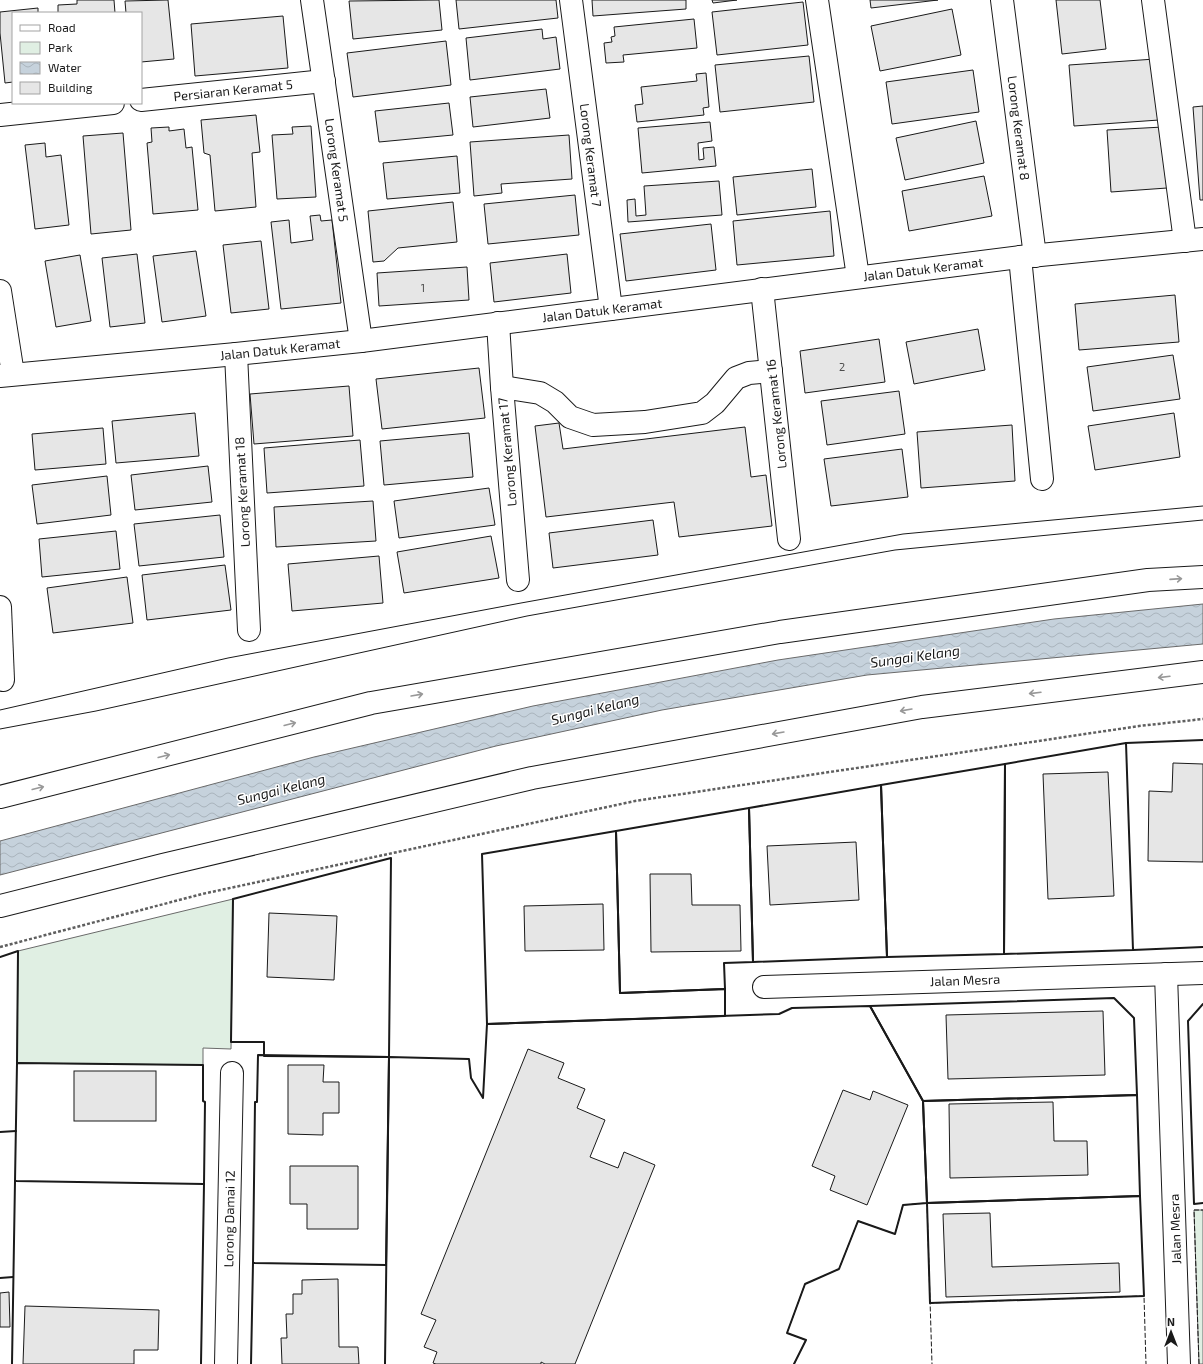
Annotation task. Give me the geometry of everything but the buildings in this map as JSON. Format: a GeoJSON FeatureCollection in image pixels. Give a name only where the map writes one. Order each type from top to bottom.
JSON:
{"type":"FeatureCollection","features":[{"type":"Feature","properties":{"kind":"main road","name":"Lorong Keramat 5"},"geometry":{"type":"LineString","coordinates":[[312,0],[361,341]]}},
{"type":"Feature","properties":{"kind":"main road","name":"Lorong Keramat 7"},"geometry":{"type":"LineString","coordinates":[[571,0],[611,309]]}},
{"type":"Feature","properties":{"kind":"main road"},"geometry":{"type":"LineString","coordinates":[[817,0],[858,277]]}},
{"type":"Feature","properties":{"kind":"main road","name":"Lorong Keramat 8"},"geometry":{"type":"LineString","coordinates":[[1002,0],[1028,257],[1042,479]]}},
{"type":"Feature","properties":{"kind":"main road"},"geometry":{"type":"LineString","coordinates":[[1153,0],[1194,240]]}},
{"type":"Feature","properties":{"kind":"main road","name":"Persiaran Keramat 5"},"geometry":{"type":"LineString","coordinates":[[142,100],[324,81]]}},
{"type":"Feature","properties":{"kind":"main road"},"geometry":{"type":"LineString","coordinates":[[0,115],[104,104]]}},
{"type":"Feature","properties":{"kind":"main road","name":"Jalan Datuk Keramat"},"geometry":{"type":"LineString","coordinates":[[7,375],[361,341],[858,277],[1028,257],[1194,240]]}},
{"type":"Feature","properties":{"kind":"main road","name":"Lorong Keramat 16"},"geometry":{"type":"LineString","coordinates":[[762,289],[789,539]]}},
{"type":"Feature","properties":{"kind":"main road"},"geometry":{"type":"LineString","coordinates":[[0,291],[7,375]]}},
{"type":"Feature","properties":{"kind":"main road","name":"Lorong Keramat 17"},"geometry":{"type":"LineString","coordinates":[[498,323],[518,580]]}},
{"type":"Feature","properties":{"kind":"main road","name":"Lorong Keramat 18"},"geometry":{"type":"LineString","coordinates":[[236,354],[249,630]]}},
{"type":"Feature","properties":{"kind":"main road"},"geometry":{"type":"LineString","coordinates":[[502,387],[540,393],[555,402],[570,417],[593,425],[645,422],[702,413],[715,403],[736,378],[749,373],[771,371]]}},
{"type":"Feature","properties":{"kind":"main road"},"geometry":{"type":"LineString","coordinates":[[0,797],[371,703],[780,632],[1148,580],[1203,577]]}},
{"type":"Feature","properties":{"kind":"main road"},"geometry":{"type":"LineString","coordinates":[[0,607],[3,680]]}},
{"type":"Feature","properties":{"kind":"main road"},"geometry":{"type":"LineString","coordinates":[[0,906],[163,865],[532,778],[922,707],[1203,672]]}},
{"type":"Feature","properties":{"kind":"main road","name":"Jalan Mesra"},"geometry":{"type":"LineString","coordinates":[[764,987],[1203,973]]}},
{"type":"Feature","properties":{"kind":"main road","name":"Jalan Mesra"},"geometry":{"type":"LineString","coordinates":[[1166,974],[1179,1364]]}},
{"type":"Feature","properties":{"kind":"main road","name":"Lorong Damai 12"},"geometry":{"type":"LineString","coordinates":[[226,1364],[232,1073]]}},
{"type":"Feature","properties":{"kind":"path"},"geometry":{"type":"LineString","coordinates":[[0,947],[202,894],[635,801],[1139,726],[1203,719]]}},
{"type":"Feature","properties":{"kind":"green space"},"geometry":{"type":"Polygon","coordinates":[[[233,899],[231,1049],[203,1048],[203,1065],[17,1063],[18,951],[233,899]]]}},
{"type":"Feature","properties":{"kind":"green space"},"geometry":{"type":"Polygon","coordinates":[[[1194,1210],[1203,1210],[1203,1364],[1199,1364],[1194,1210]]]}},
{"type":"Feature","properties":{"kind":"water","name":"Sungai Kelang"},"geometry":{"type":"Polygon","coordinates":[[[1203,604],[1203,644],[867,675],[662,710],[496,746],[0,875],[0,841],[314,757],[533,706],[778,660],[1054,619],[1203,604]]]}},
{"type":"Feature","properties":{"kind":"tram line"},"geometry":{"type":"LineString","coordinates":[[0,710],[228,658],[903,534],[1203,506]]}},
{"type":"Feature","properties":{"kind":"tram line"},"geometry":{"type":"LineString","coordinates":[[0,729],[96,711],[527,616],[895,550],[1203,520]]}},
{"type":"Feature","properties":{"kind":"fence"},"geometry":{"type":"LineString","coordinates":[[794,1364],[806,1340],[787,1333],[805,1284],[839,1269],[858,1221],[895,1234],[903,1205],[927,1203],[932,1364]]}},
{"type":"Feature","properties":{"kind":"fence"},"geometry":{"type":"LineString","coordinates":[[1199,1364],[1194,1210],[1203,1210]]}},
{"type":"Feature","properties":{"kind":"fence"},"geometry":{"type":"LineString","coordinates":[[930,1304],[1144,1296],[1146,1364]]}},
{"type":"Feature","properties":{"kind":"wall"},"geometry":{"type":"LineString","coordinates":[[1126,744],[1203,740]]}},
{"type":"Feature","properties":{"kind":"wall"},"geometry":{"type":"LineString","coordinates":[[1126,743],[1133,950],[1004,954],[1005,764],[1126,743]]}},
{"type":"Feature","properties":{"kind":"wall"},"geometry":{"type":"LineString","coordinates":[[1005,764],[1004,954],[887,957],[881,785],[1005,764]]}},
{"type":"Feature","properties":{"kind":"wall"},"geometry":{"type":"LineString","coordinates":[[881,785],[887,957],[753,962],[749,808],[881,785]]}},
{"type":"Feature","properties":{"kind":"wall"},"geometry":{"type":"LineString","coordinates":[[749,808],[753,962],[724,963],[725,989],[620,993],[616,831],[749,808]]}},
{"type":"Feature","properties":{"kind":"wall"},"geometry":{"type":"LineString","coordinates":[[616,831],[620,993],[725,989],[725,1016],[487,1024],[482,854],[616,831]]}},
{"type":"Feature","properties":{"kind":"wall"},"geometry":{"type":"LineString","coordinates":[[391,858],[389,1057],[264,1056],[264,1042],[231,1042],[233,899],[391,858]]}},
{"type":"Feature","properties":{"kind":"wall"},"geometry":{"type":"LineString","coordinates":[[1133,948],[1133,950],[1203,947]]}},
{"type":"Feature","properties":{"kind":"wall"},"geometry":{"type":"LineString","coordinates":[[0,957],[18,951],[17,1063]]}},
{"type":"Feature","properties":{"kind":"wall"},"geometry":{"type":"LineString","coordinates":[[1114,998],[1134,1018],[1137,1095],[923,1101],[870,1006],[1114,998]]}},
{"type":"Feature","properties":{"kind":"wall"},"geometry":{"type":"LineString","coordinates":[[1203,1004],[1188,1021],[1194,1204],[1203,1203]]}},
{"type":"Feature","properties":{"kind":"wall"},"geometry":{"type":"LineString","coordinates":[[385,1364],[389,1057],[469,1059],[471,1078],[483,1098],[487,1024],[779,1014],[792,1008],[870,1006],[923,1101],[927,1203],[903,1205],[895,1234],[858,1221],[839,1269],[805,1284],[787,1333],[806,1340],[794,1364]]}},
{"type":"Feature","properties":{"kind":"wall"},"geometry":{"type":"LineString","coordinates":[[258,1055],[389,1057],[386,1265],[253,1263],[255,1102],[257,1102],[258,1055]]}},
{"type":"Feature","properties":{"kind":"wall"},"geometry":{"type":"LineString","coordinates":[[17,1063],[203,1065],[203,1101],[205,1102],[204,1184],[15,1181],[17,1063]]}},
{"type":"Feature","properties":{"kind":"wall"},"geometry":{"type":"LineString","coordinates":[[1137,1095],[1140,1196],[927,1203],[923,1101],[1137,1095]]}},
{"type":"Feature","properties":{"kind":"wall"},"geometry":{"type":"LineString","coordinates":[[0,1132],[16,1131]]}},
{"type":"Feature","properties":{"kind":"wall"},"geometry":{"type":"LineString","coordinates":[[12,1364],[16,1181]]}},
{"type":"Feature","properties":{"kind":"wall"},"geometry":{"type":"LineString","coordinates":[[201,1364],[204,1184],[202,1184]]}},
{"type":"Feature","properties":{"kind":"wall"},"geometry":{"type":"LineString","coordinates":[[1140,1196],[1144,1296],[930,1303],[927,1203],[1140,1196]]}},
{"type":"Feature","properties":{"kind":"wall"},"geometry":{"type":"LineString","coordinates":[[251,1364],[253,1263]]}},
{"type":"Feature","properties":{"kind":"wall"},"geometry":{"type":"LineString","coordinates":[[0,1278],[13,1277]]}}]}
